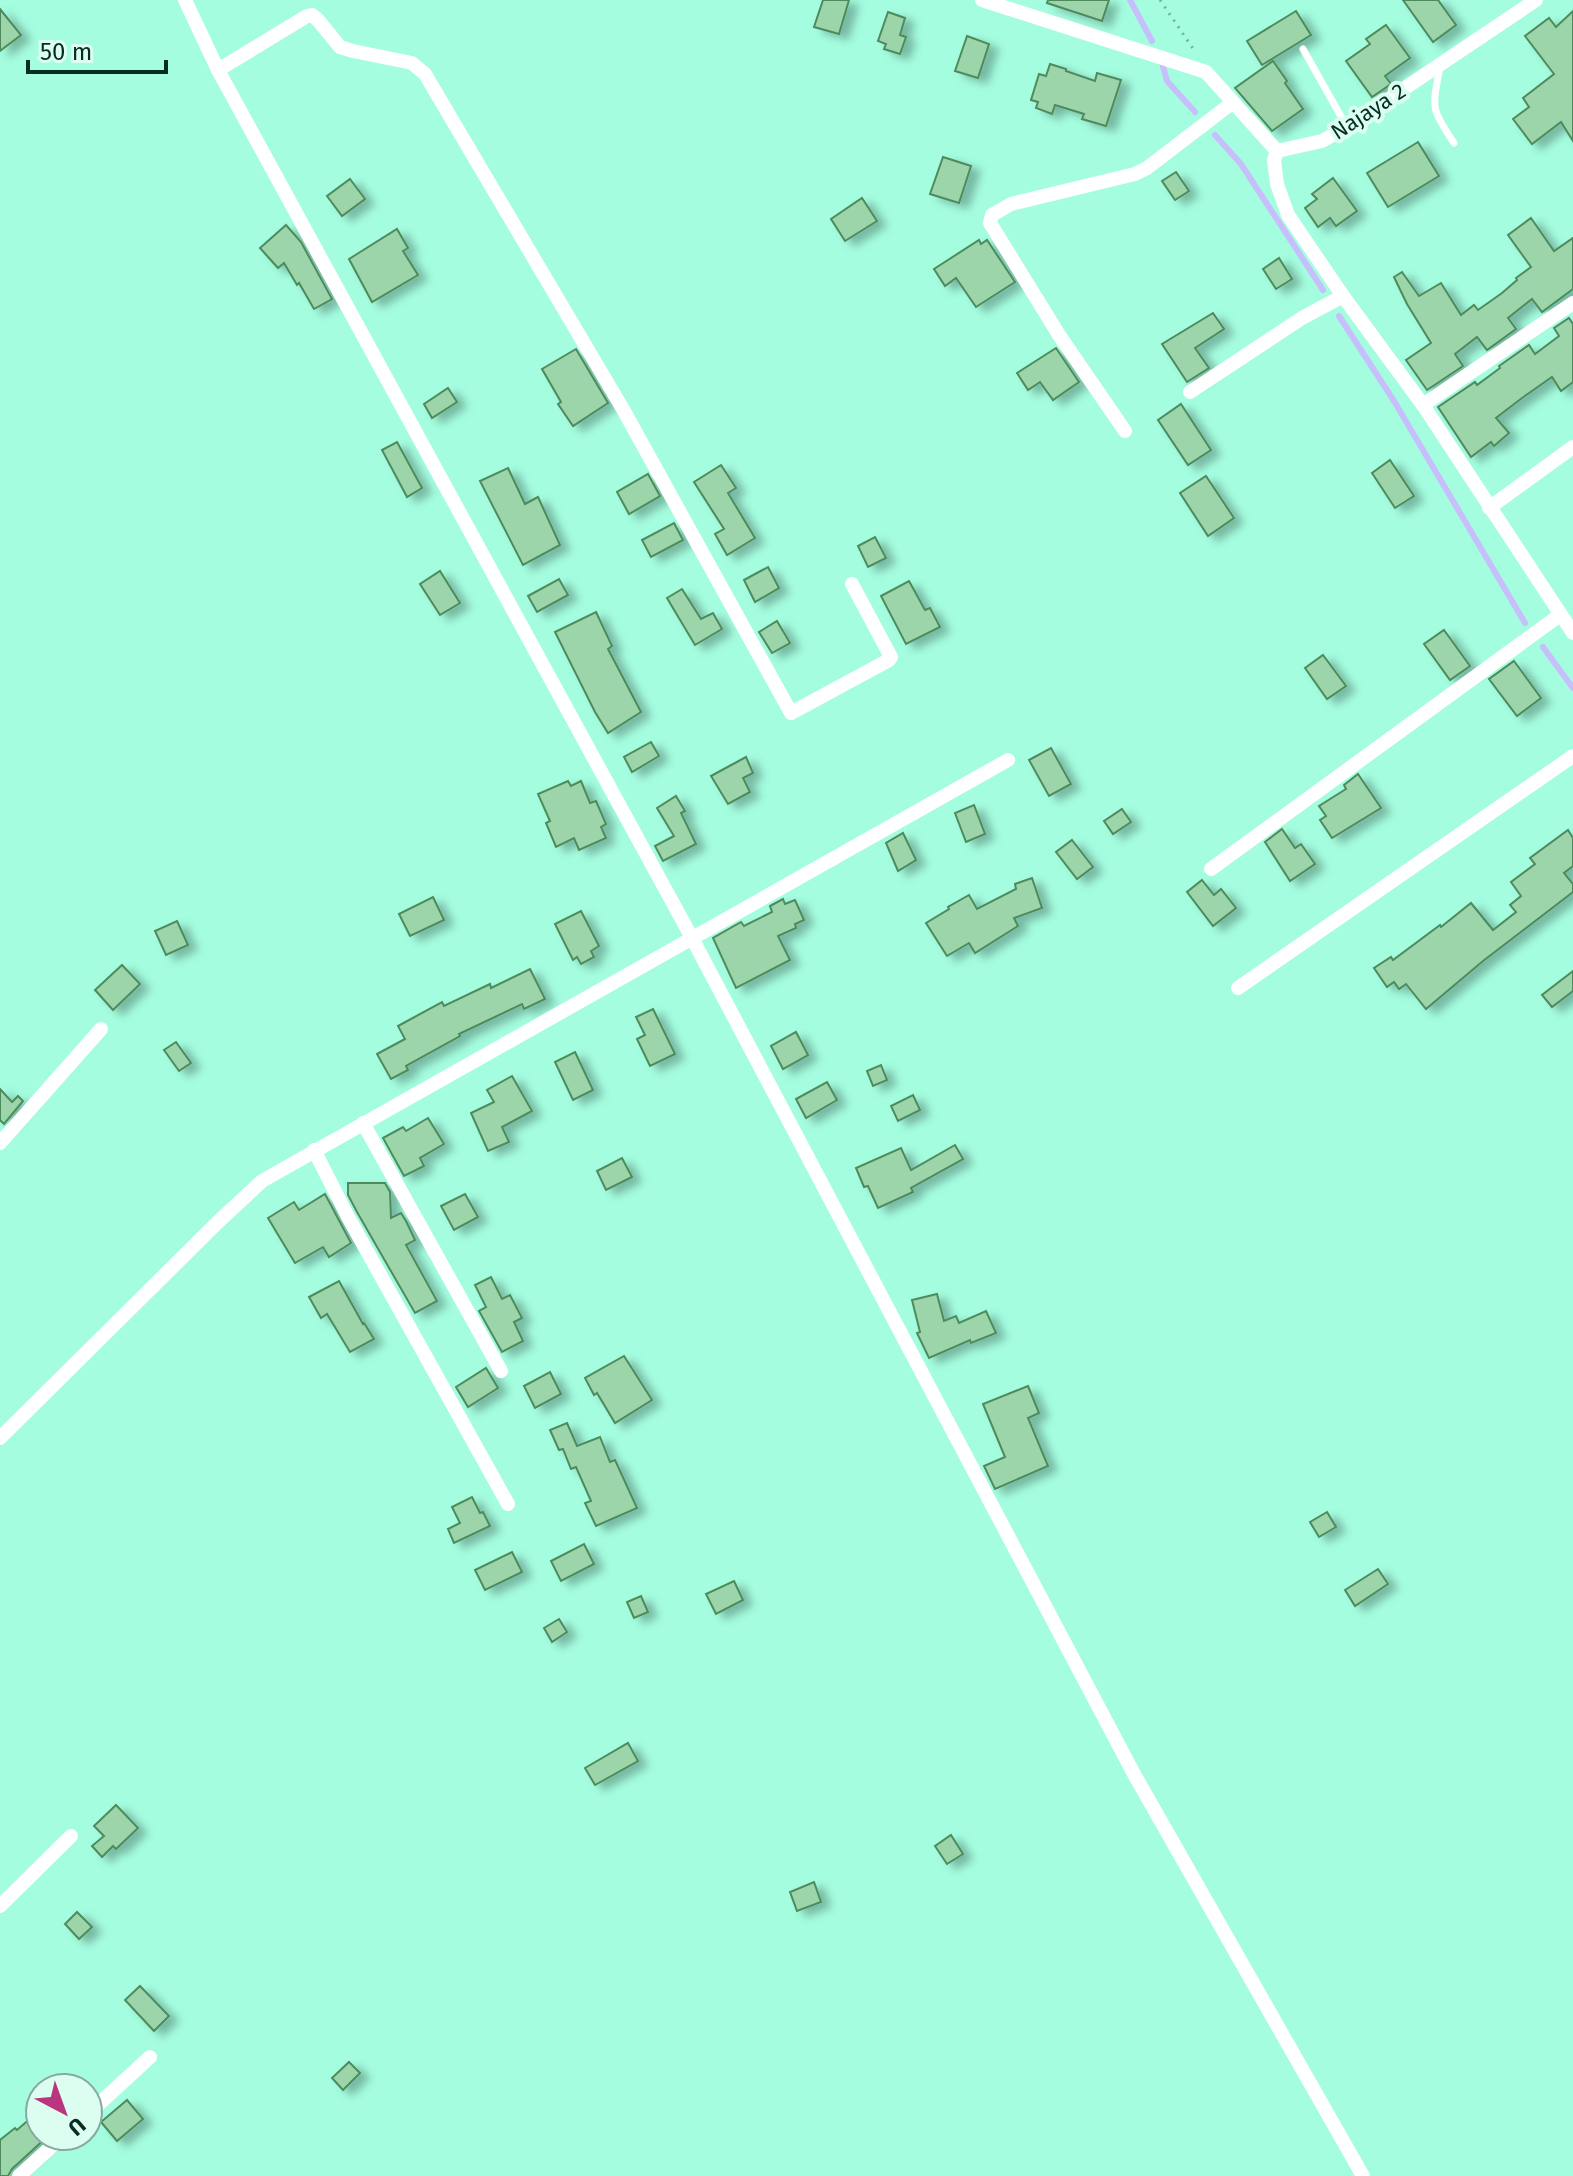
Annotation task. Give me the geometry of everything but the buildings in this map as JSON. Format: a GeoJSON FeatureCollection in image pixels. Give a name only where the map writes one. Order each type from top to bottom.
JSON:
{"type":"FeatureCollection","features":[{"type":"Feature","properties":{"kind":"street"},"geometry":{"type":"LineString","coordinates":[[185,0],[218,70],[692,938],[1134,1774],[1363,2176]]}},
{"type":"Feature","properties":{"kind":"street"},"geometry":{"type":"LineString","coordinates":[[982,0],[1206,72],[1277,151],[1274,160],[1277,184],[1288,215],[1423,405],[1573,633]]}},
{"type":"Feature","properties":{"kind":"street","name":"Najaya 2"},"geometry":{"type":"LineString","coordinates":[[1277,151],[1322,141],[1347,127],[1536,0]]}},
{"type":"Feature","properties":{"kind":"street"},"geometry":{"type":"LineString","coordinates":[[218,70],[312,15],[340,47],[412,63],[425,74],[624,411],[791,713],[891,657],[852,584]]}},
{"type":"Feature","properties":{"kind":"street"},"geometry":{"type":"LineString","coordinates":[[1125,431],[1059,335],[990,223],[992,215],[1011,204],[1135,174],[1232,103]]}},
{"type":"Feature","properties":{"kind":"street"},"geometry":{"type":"LineString","coordinates":[[1190,392],[1302,318],[1343,296]]}},
{"type":"Feature","properties":{"kind":"street"},"geometry":{"type":"LineString","coordinates":[[1423,405],[1573,303]]}},
{"type":"Feature","properties":{"kind":"street"},"geometry":{"type":"LineString","coordinates":[[1489,508],[1573,447]]}},
{"type":"Feature","properties":{"kind":"street"},"geometry":{"type":"LineString","coordinates":[[1211,869],[1560,615]]}},
{"type":"Feature","properties":{"kind":"street"},"geometry":{"type":"LineString","coordinates":[[1238,988],[1573,756]]}},
{"type":"Feature","properties":{"kind":"street"},"geometry":{"type":"LineString","coordinates":[[0,1438],[262,1181],[1008,760]]}},
{"type":"Feature","properties":{"kind":"street"},"geometry":{"type":"LineString","coordinates":[[0,1143],[101,1029]]}},
{"type":"Feature","properties":{"kind":"street"},"geometry":{"type":"LineString","coordinates":[[363,1123],[501,1371]]}},
{"type":"Feature","properties":{"kind":"street"},"geometry":{"type":"LineString","coordinates":[[314,1150],[508,1504]]}},
{"type":"Feature","properties":{"kind":"street"},"geometry":{"type":"LineString","coordinates":[[0,1906],[71,1836]]}},
{"type":"Feature","properties":{"kind":"street"},"geometry":{"type":"LineString","coordinates":[[104,2099],[150,2057]]}},
{"type":"Feature","properties":{"kind":"street"},"geometry":{"type":"LineString","coordinates":[[19,2176],[45,2152]]}},
{"type":"Feature","properties":{"kind":"lane"},"geometry":{"type":"LineString","coordinates":[[1303,49],[1347,127]]}},
{"type":"Feature","properties":{"kind":"lane"},"geometry":{"type":"LineString","coordinates":[[1441,63],[1433,100],[1437,118],[1454,143]]}},
{"type":"Feature","properties":{"kind":"path"},"geometry":{"type":"LineString","coordinates":[[1160,0],[1206,72]]}},
{"type":"Feature","properties":{"kind":"waterway"},"geometry":{"type":"LineString","coordinates":[[1130,0],[1152,41]]}},
{"type":"Feature","properties":{"kind":"waterway"},"geometry":{"type":"LineString","coordinates":[[1161,59],[1167,81],[1195,112]]}},
{"type":"Feature","properties":{"kind":"waterway"},"geometry":{"type":"LineString","coordinates":[[1215,135],[1241,164],[1323,290]]}},
{"type":"Feature","properties":{"kind":"waterway"},"geometry":{"type":"LineString","coordinates":[[1339,316],[1394,401],[1525,623]]}},
{"type":"Feature","properties":{"kind":"waterway"},"geometry":{"type":"LineString","coordinates":[[1543,647],[1573,688]]}}]}
